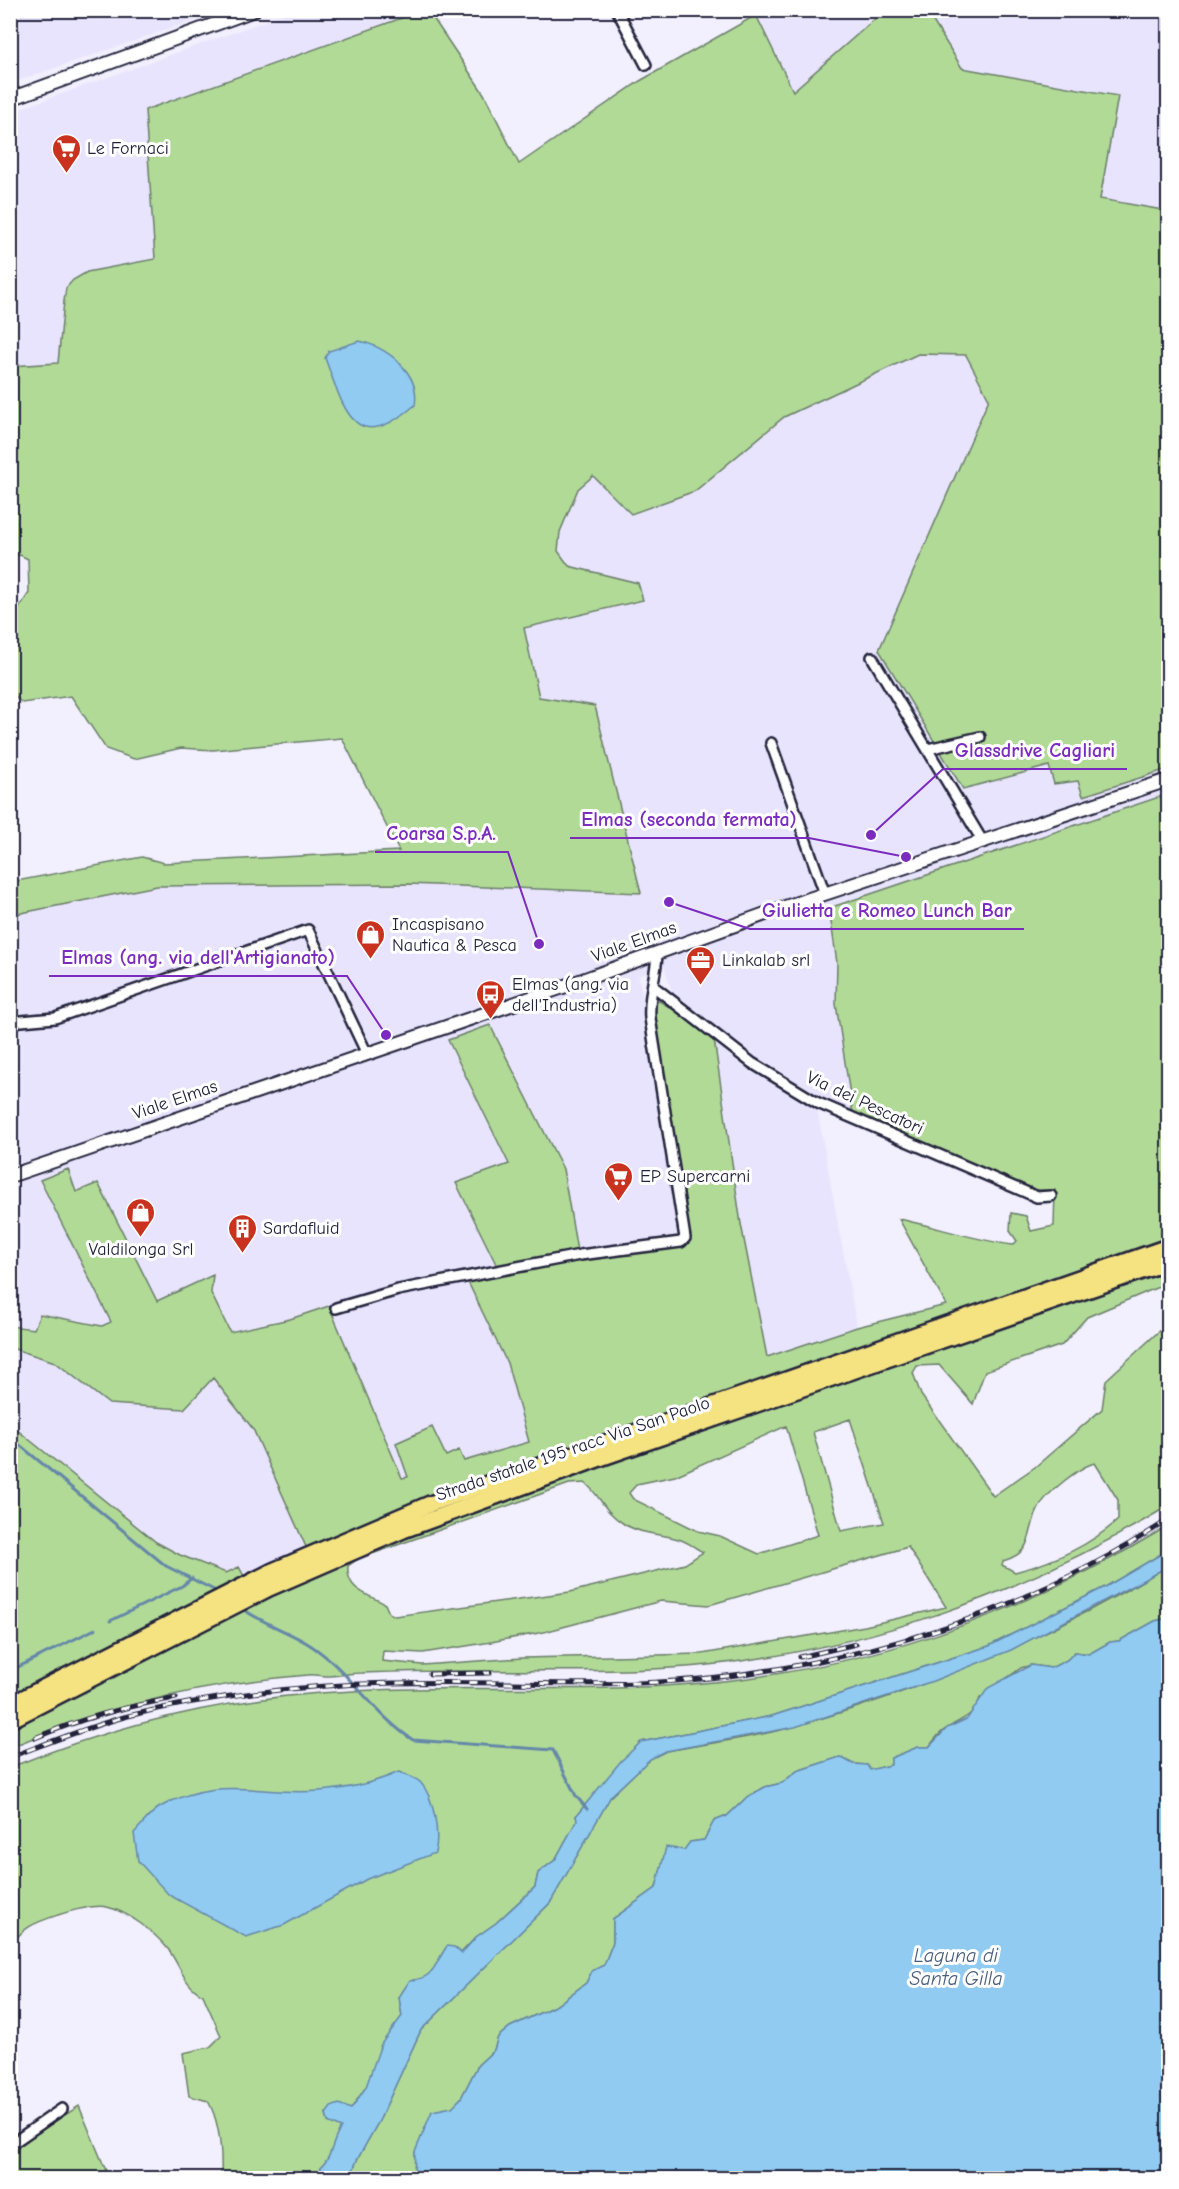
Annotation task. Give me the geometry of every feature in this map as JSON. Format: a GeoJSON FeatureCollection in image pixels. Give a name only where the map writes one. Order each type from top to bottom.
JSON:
{"type":"FeatureCollection","features":[{"type":"Feature","properties":{"kind":"highway","name":"Strada statale 195 racc Via San Paolo"},"geometry":{"type":"LineString","coordinates":[[10,1720],[22,1704],[269,1588],[327,1554],[430,1504],[1168,1247]]}},
{"type":"Feature","properties":{"kind":"highway","name":"Strada statale 195 racc Via San Paolo"},"geometry":{"type":"LineString","coordinates":[[327,1554],[1168,1262]]}},
{"type":"Feature","properties":{"kind":"main road"},"geometry":{"type":"LineString","coordinates":[[10,99],[254,10]]}},
{"type":"Feature","properties":{"kind":"main road","name":"Viale Elmas"},"geometry":{"type":"LineString","coordinates":[[10,1176],[825,894],[1168,780]]}},
{"type":"Feature","properties":{"kind":"street"},"geometry":{"type":"LineString","coordinates":[[617,10],[646,65]]}},
{"type":"Feature","properties":{"kind":"street"},"geometry":{"type":"LineString","coordinates":[[872,657],[983,842]]}},
{"type":"Feature","properties":{"kind":"street"},"geometry":{"type":"LineString","coordinates":[[928,749],[980,737]]}},
{"type":"Feature","properties":{"kind":"street"},"geometry":{"type":"LineString","coordinates":[[771,743],[825,894]]}},
{"type":"Feature","properties":{"kind":"street"},"geometry":{"type":"LineString","coordinates":[[10,1022],[55,1018],[308,930],[367,1054]]}},
{"type":"Feature","properties":{"kind":"street"},"geometry":{"type":"LineString","coordinates":[[336,1308],[398,1290],[580,1255],[681,1242],[685,1238],[650,1018],[648,997],[653,986],[657,954]]}},
{"type":"Feature","properties":{"kind":"street","name":"Via dei Pescatori"},"geometry":{"type":"LineString","coordinates":[[653,986],[752,1063],[818,1103],[1037,1197],[1051,1196]]}},
{"type":"Feature","properties":{"kind":"street"},"geometry":{"type":"LineString","coordinates":[[10,2145],[62,2109]]}},
{"type":"Feature","properties":{"kind":"shaded area"},"geometry":{"type":"Polygon","coordinates":[[[11,10],[222,10],[222,11],[11,83],[11,10]]]}},
{"type":"Feature","properties":{"kind":"shaded area"},"geometry":{"type":"Polygon","coordinates":[[[763,10],[884,11],[793,91],[756,15],[763,10]]]}},
{"type":"Feature","properties":{"kind":"shaded area"},"geometry":{"type":"Polygon","coordinates":[[[293,11],[427,11],[145,110],[155,259],[87,272],[64,301],[58,363],[11,366],[11,112],[293,11]]]}},
{"type":"Feature","properties":{"kind":"shaded area"},"geometry":{"type":"Polygon","coordinates":[[[926,11],[1168,11],[1168,211],[1100,199],[1118,96],[962,68],[926,11]]]}},
{"type":"Feature","properties":{"kind":"shaded area"},"geometry":{"type":"Polygon","coordinates":[[[918,354],[967,355],[989,399],[879,650],[963,789],[1049,766],[1078,781],[1084,796],[1168,769],[1168,794],[829,908],[837,963],[836,1004],[853,1114],[815,1098],[857,1327],[767,1357],[741,1224],[714,1040],[678,1012],[664,966],[639,976],[681,1237],[577,1251],[563,1169],[546,1137],[448,1040],[509,1164],[457,1183],[497,1266],[467,1281],[507,1363],[529,1442],[464,1461],[446,1457],[431,1428],[408,1477],[402,1478],[329,1306],[290,1319],[230,1332],[211,1293],[213,1276],[157,1302],[98,1183],[52,1205],[111,1322],[103,1326],[40,1314],[35,1329],[11,1326],[10,915],[157,886],[442,884],[539,697],[523,628],[638,583],[569,566],[558,551],[560,532],[578,488],[593,476],[632,514],[695,491],[784,417],[918,354]]]}},
{"type":"Feature","properties":{"kind":"shaded area"},"geometry":{"type":"Polygon","coordinates":[[[10,1348],[55,1362],[109,1404],[213,1378],[253,1429],[306,1547],[244,1576],[226,1573],[180,1555],[156,1542],[11,1425],[10,1348]]]}},
{"type":"Feature","properties":{"kind":"green space"},"geometry":{"type":"Polygon","coordinates":[[[424,10],[445,11],[433,18],[484,94],[519,164],[640,81],[756,15],[793,91],[884,11],[926,10],[962,68],[1118,96],[1100,199],[1168,211],[1168,769],[1083,796],[1078,781],[1054,784],[1049,766],[963,789],[879,650],[989,399],[966,355],[918,354],[784,417],[695,491],[631,514],[593,476],[578,489],[560,532],[558,551],[569,566],[638,583],[643,600],[524,628],[539,697],[595,706],[641,893],[408,884],[157,886],[11,915],[11,882],[142,857],[164,863],[399,851],[342,738],[213,750],[181,748],[134,759],[106,749],[71,696],[22,703],[11,693],[11,620],[29,593],[28,559],[20,555],[11,556],[11,366],[58,363],[66,288],[73,280],[87,272],[155,259],[145,110],[424,10]]]}},
{"type":"Feature","properties":{"kind":"green space"},"geometry":{"type":"Polygon","coordinates":[[[1168,794],[1168,1237],[608,1434],[325,1539],[332,1567],[567,1476],[800,1398],[965,1337],[1168,1269],[1168,1283],[1087,1317],[1062,1345],[985,1371],[973,1404],[939,1365],[917,1366],[913,1373],[921,1395],[993,1496],[1035,1467],[1102,1409],[1106,1380],[1168,1323],[1168,1506],[1114,1537],[1001,1591],[943,1613],[823,1646],[761,1658],[668,1668],[358,1673],[270,1679],[156,1699],[82,1720],[11,1747],[11,1728],[34,1715],[11,1698],[11,1425],[156,1542],[180,1555],[226,1573],[239,1567],[244,1576],[306,1547],[253,1429],[213,1378],[184,1409],[109,1404],[55,1362],[11,1348],[10,1326],[34,1329],[40,1314],[102,1326],[111,1322],[40,1180],[68,1169],[76,1192],[98,1183],[157,1301],[213,1275],[211,1293],[230,1332],[290,1319],[329,1306],[402,1478],[408,1477],[396,1443],[432,1427],[446,1456],[459,1450],[464,1461],[529,1442],[507,1363],[467,1280],[684,1244],[654,998],[678,1012],[714,1039],[741,1224],[767,1357],[857,1327],[946,1305],[899,1219],[1013,1245],[1017,1241],[1010,1231],[1011,1213],[1026,1216],[1031,1231],[1054,1226],[1055,1190],[1035,1190],[853,1114],[836,1004],[837,963],[829,908],[1168,794]],[[850,1419],[813,1432],[841,1531],[884,1523],[850,1419]],[[786,1426],[675,1476],[637,1484],[629,1493],[633,1499],[698,1531],[720,1536],[759,1554],[818,1535],[786,1426]],[[1095,1463],[1049,1494],[1035,1515],[1026,1546],[1014,1557],[1003,1561],[1002,1565],[1015,1572],[1057,1558],[1083,1546],[1118,1520],[1118,1500],[1095,1463]],[[585,1483],[569,1484],[358,1559],[348,1566],[350,1581],[365,1594],[385,1604],[389,1613],[395,1616],[570,1592],[685,1564],[703,1552],[681,1540],[643,1532],[624,1524],[606,1509],[585,1483]],[[908,1547],[709,1605],[661,1601],[544,1632],[491,1642],[423,1653],[383,1651],[382,1661],[422,1665],[522,1658],[702,1654],[865,1626],[946,1607],[908,1547]]]}},
{"type":"Feature","properties":{"kind":"green space"},"geometry":{"type":"Polygon","coordinates":[[[490,1025],[563,1169],[577,1251],[498,1268],[456,1183],[509,1164],[448,1040],[490,1025]]]}},
{"type":"Feature","properties":{"kind":"green space"},"geometry":{"type":"Polygon","coordinates":[[[1168,1526],[1168,1550],[1107,1586],[989,1646],[772,1716],[641,1742],[576,1816],[577,1820],[555,1860],[538,1873],[535,1887],[496,1923],[476,1937],[461,1953],[442,1954],[431,1973],[399,1997],[402,2016],[366,2087],[351,2109],[326,2113],[328,2122],[342,2128],[328,2159],[321,2167],[320,2178],[221,2178],[221,2149],[216,2119],[208,2101],[189,2096],[183,2053],[210,2047],[221,2036],[203,1995],[187,1981],[168,1949],[140,1924],[124,1913],[107,1907],[82,1908],[30,1926],[11,1947],[11,1767],[48,1753],[162,1718],[240,1702],[280,1697],[373,1690],[636,1687],[741,1679],[799,1670],[909,1643],[1015,1605],[1118,1555],[1168,1526]]]}},
{"type":"Feature","properties":{"kind":"green space"},"geometry":{"type":"Polygon","coordinates":[[[1168,1566],[1168,1618],[1155,1621],[1089,1654],[1075,1652],[1067,1660],[1051,1668],[1031,1665],[1021,1668],[980,1698],[971,1714],[941,1733],[929,1747],[918,1747],[891,1758],[891,1765],[870,1770],[867,1765],[853,1764],[840,1757],[797,1771],[782,1783],[765,1787],[747,1797],[727,1816],[714,1821],[704,1840],[690,1842],[684,1851],[666,1848],[656,1888],[613,1919],[613,1942],[604,1965],[592,1971],[586,1983],[557,2005],[510,2027],[498,2037],[494,2050],[478,2065],[461,2098],[415,2152],[414,2178],[350,2178],[421,2030],[550,1903],[611,1796],[650,1759],[666,1751],[796,1726],[940,1678],[1034,1638],[1168,1566]]]}},
{"type":"Feature","properties":{"kind":"green space"},"geometry":{"type":"Polygon","coordinates":[[[79,2106],[109,2178],[11,2178],[10,2150],[79,2106]]]}},
{"type":"Feature","properties":{"kind":"water"},"geometry":{"type":"Polygon","coordinates":[[[359,341],[390,355],[407,372],[413,382],[415,405],[394,420],[378,427],[365,427],[354,420],[338,394],[325,358],[329,351],[359,341]]]}},
{"type":"Feature","properties":{"kind":"water"},"geometry":{"type":"Polygon","coordinates":[[[1168,1550],[1168,1566],[1011,1650],[933,1681],[795,1727],[666,1751],[650,1759],[611,1796],[550,1903],[421,2030],[350,2178],[320,2178],[321,2167],[328,2159],[341,2128],[328,2122],[326,2114],[331,2107],[339,2104],[351,2109],[366,2087],[381,2044],[402,2016],[399,1997],[410,1980],[429,1974],[447,1946],[454,1947],[462,1953],[476,1937],[496,1923],[535,1887],[538,1873],[555,1860],[577,1820],[576,1816],[620,1762],[641,1742],[772,1716],[989,1646],[1107,1586],[1168,1550]]]}},
{"type":"Feature","properties":{"kind":"water","name":"Laguna di Santa Gilla"},"geometry":{"type":"Polygon","coordinates":[[[1168,1618],[1168,2178],[414,2178],[415,2152],[432,2111],[452,2107],[461,2098],[478,2065],[494,2050],[498,2037],[510,2027],[557,2005],[586,1983],[592,1971],[604,1965],[613,1942],[613,1919],[656,1888],[666,1847],[684,1850],[690,1842],[704,1840],[714,1821],[727,1816],[747,1797],[765,1787],[782,1783],[797,1771],[840,1757],[853,1764],[867,1765],[870,1770],[891,1765],[891,1758],[918,1747],[929,1747],[947,1728],[967,1719],[988,1688],[1031,1665],[1051,1668],[1067,1660],[1075,1652],[1089,1654],[1155,1621],[1168,1618]]]}},
{"type":"Feature","properties":{"kind":"water"},"geometry":{"type":"Polygon","coordinates":[[[399,1772],[419,1781],[426,1790],[436,1826],[435,1853],[367,1879],[284,1925],[246,1937],[169,1895],[138,1861],[134,1833],[160,1807],[182,1797],[202,1791],[221,1789],[297,1792],[329,1790],[370,1782],[399,1772]]]}},
{"type":"Feature","properties":{"kind":"waterway"},"geometry":{"type":"LineString","coordinates":[[10,1437],[166,1566],[220,1593]]}},
{"type":"Feature","properties":{"kind":"waterway"},"geometry":{"type":"LineString","coordinates":[[110,1621],[182,1586],[192,1578]]}},
{"type":"Feature","properties":{"kind":"waterway"},"geometry":{"type":"LineString","coordinates":[[240,1607],[302,1640],[324,1655],[386,1718],[413,1740],[553,1750],[576,1796],[587,1809]]}},
{"type":"Feature","properties":{"kind":"waterway"},"geometry":{"type":"LineString","coordinates":[[10,1671],[95,1629]]}},
{"type":"Feature","properties":{"kind":"railway"},"geometry":{"type":"LineString","coordinates":[[10,1757],[124,1717],[223,1697],[326,1686],[393,1683],[662,1682],[762,1671],[823,1660],[884,1646],[944,1628],[1002,1606],[1059,1581],[1115,1552],[1168,1520]]}},
{"type":"Feature","properties":{"kind":"railway"},"geometry":{"type":"LineString","coordinates":[[800,1657],[856,1644]]}},
{"type":"Feature","properties":{"kind":"railway"},"geometry":{"type":"LineString","coordinates":[[430,1674],[490,1673]]}},
{"type":"Feature","properties":{"kind":"railway"},"geometry":{"type":"LineString","coordinates":[[35,1738],[104,1714],[176,1698]]}},
{"type":"Feature","properties":{"kind":"place","name":"Le Fornaci"},"geometry":{"type":"Point","coordinates":[66,174]}},
{"type":"Feature","properties":{"kind":"place","name":"Glassdrive Cagliari"},"geometry":{"type":"Point","coordinates":[871,835]}},
{"type":"Feature","properties":{"kind":"place","name":"Elmas (seconda fermata)"},"geometry":{"type":"Point","coordinates":[906,857]}},
{"type":"Feature","properties":{"kind":"place","name":"Giulietta e Romeo Lunch Bar"},"geometry":{"type":"Point","coordinates":[669,902]}},
{"type":"Feature","properties":{"kind":"place","name":"Coarsa S.p.A."},"geometry":{"type":"Point","coordinates":[539,944]}},
{"type":"Feature","properties":{"kind":"place","name":"Incaspisano Nautica & Pesca"},"geometry":{"type":"Point","coordinates":[371,960]}},
{"type":"Feature","properties":{"kind":"place","name":"Linkalab srl"},"geometry":{"type":"Point","coordinates":[701,986]}},
{"type":"Feature","properties":{"kind":"place","name":"Elmas (ang. via dell'Industria)"},"geometry":{"type":"Point","coordinates":[491,1020]}},
{"type":"Feature","properties":{"kind":"place","name":"Elmas (ang. via dell'Artigianato)"},"geometry":{"type":"Point","coordinates":[386,1035]}},
{"type":"Feature","properties":{"kind":"place","name":"EP Supercarni"},"geometry":{"type":"Point","coordinates":[619,1202]}},
{"type":"Feature","properties":{"kind":"place","name":"Valdilonga Srl"},"geometry":{"type":"Point","coordinates":[141,1238]}},
{"type":"Feature","properties":{"kind":"place","name":"Sardafluid"},"geometry":{"type":"Point","coordinates":[242,1254]}}]}
